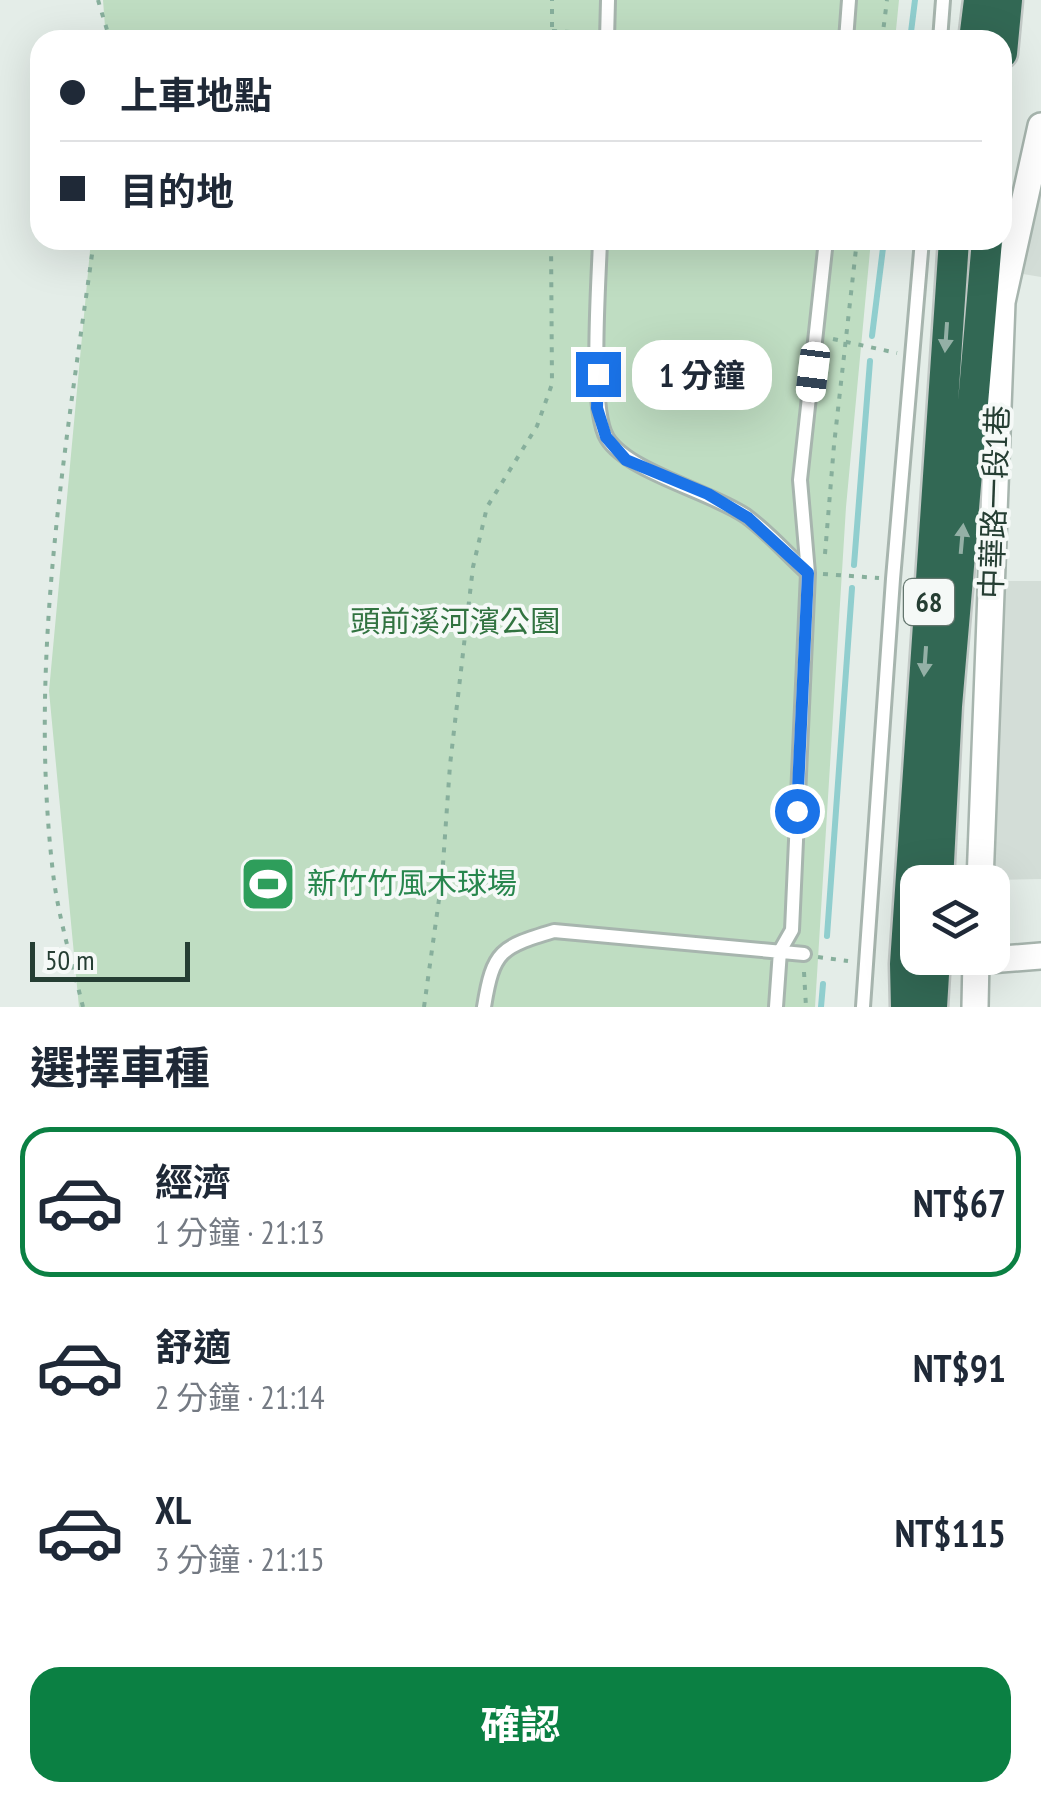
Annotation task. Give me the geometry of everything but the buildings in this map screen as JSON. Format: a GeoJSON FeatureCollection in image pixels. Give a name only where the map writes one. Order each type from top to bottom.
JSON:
{"type":"FeatureCollection","features":[{"type":"Feature","properties":{"kind":"highway"},"geometry":{"type":"LineString","coordinates":[[975,30],[978,0]]}},
{"type":"Feature","properties":{"kind":"highway"},"geometry":{"type":"LineString","coordinates":[[1004,30],[1007,0]]}},
{"type":"Feature","properties":{"kind":"highway","name":"68"},"geometry":{"type":"LineString","coordinates":[[924,865],[954,250]]}},
{"type":"Feature","properties":{"kind":"highway","name":"68"},"geometry":{"type":"LineString","coordinates":[[939,865],[948,706],[986,250]]}},
{"type":"Feature","properties":{"kind":"highway"},"geometry":{"type":"LineString","coordinates":[[948,706],[949,865]]}},
{"type":"Feature","properties":{"kind":"highway"},"geometry":{"type":"LineString","coordinates":[[903,1007],[915,975]]}},
{"type":"Feature","properties":{"kind":"highway","name":"68"},"geometry":{"type":"LineString","coordinates":[[924,975],[932,1007]]}},
{"type":"Feature","properties":{"kind":"highway"},"geometry":{"type":"LineString","coordinates":[[946,1007],[959,975]]}},
{"type":"Feature","properties":{"kind":"street","name":"中華路一段1巷"},"geometry":{"type":"LineString","coordinates":[[981,865],[1002,302],[1041,126]]}},
{"type":"Feature","properties":{"kind":"street"},"geometry":{"type":"LineString","coordinates":[[1010,957],[1041,956]]}},
{"type":"Feature","properties":{"kind":"street"},"geometry":{"type":"LineString","coordinates":[[969,975],[975,1007]]}},
{"type":"Feature","properties":{"kind":"lane"},"geometry":{"type":"LineString","coordinates":[[607,30],[608,0]]}},
{"type":"Feature","properties":{"kind":"lane"},"geometry":{"type":"LineString","coordinates":[[847,30],[850,0]]}},
{"type":"Feature","properties":{"kind":"lane"},"geometry":{"type":"LineString","coordinates":[[941,30],[944,0]]}},
{"type":"Feature","properties":{"kind":"lane"},"geometry":{"type":"LineString","coordinates":[[600,250],[597,408],[606,437],[626,460],[708,494],[748,518],[808,573]]}},
{"type":"Feature","properties":{"kind":"lane"},"geometry":{"type":"LineString","coordinates":[[776,1007],[780,951],[792,930],[808,573],[800,480],[825,250]]}},
{"type":"Feature","properties":{"kind":"lane"},"geometry":{"type":"LineString","coordinates":[[863,1007],[921,250]]}},
{"type":"Feature","properties":{"kind":"lane"},"geometry":{"type":"LineString","coordinates":[[484,1007],[490,972],[502,952],[522,940],[554,930],[804,954]]}},
{"type":"Feature","properties":{"kind":"path"},"geometry":{"type":"LineString","coordinates":[[98,0],[107,30]]}},
{"type":"Feature","properties":{"kind":"path"},"geometry":{"type":"LineString","coordinates":[[552,0],[552,30]]}},
{"type":"Feature","properties":{"kind":"path"},"geometry":{"type":"LineString","coordinates":[[883,30],[887,0]]}},
{"type":"Feature","properties":{"kind":"path"},"geometry":{"type":"LineString","coordinates":[[83,1007],[54,883],[44,726],[54,531],[93,250]]}},
{"type":"Feature","properties":{"kind":"path"},"geometry":{"type":"LineString","coordinates":[[424,1007],[442,878],[450,764],[473,567],[488,507],[538,426],[552,384],[550,250]]}},
{"type":"Feature","properties":{"kind":"path"},"geometry":{"type":"LineString","coordinates":[[845,342],[912,356]]}},
{"type":"Feature","properties":{"kind":"path"},"geometry":{"type":"LineString","coordinates":[[824,574],[893,579]]}},
{"type":"Feature","properties":{"kind":"path"},"geometry":{"type":"LineString","coordinates":[[804,954],[866,964]]}},
{"type":"Feature","properties":{"kind":"shaded area"},"geometry":{"type":"Polygon","coordinates":[[[1041,176],[1041,277],[1023,274],[1041,176]]]}},
{"type":"Feature","properties":{"kind":"shaded area"},"geometry":{"type":"Polygon","coordinates":[[[1003,581],[1041,581],[1041,879],[1010,880],[1010,865],[987,865],[1003,581]]]}},
{"type":"Feature","properties":{"kind":"green space"},"geometry":{"type":"Polygon","coordinates":[[[103,0],[899,0],[896,30],[105,30],[103,0]]]}},
{"type":"Feature","properties":{"kind":"green space","name":"頭前溪河濱公園"},"geometry":{"type":"Polygon","coordinates":[[[90,250],[870,250],[846,507],[815,1007],[79,1007],[49,691],[90,250]]]}},
{"type":"Feature","properties":{"kind":"waterway"},"geometry":{"type":"LineString","coordinates":[[911,30],[915,0]]}},
{"type":"Feature","properties":{"kind":"waterway"},"geometry":{"type":"LineString","coordinates":[[872,336],[883,250]]}},
{"type":"Feature","properties":{"kind":"waterway"},"geometry":{"type":"LineString","coordinates":[[854,565],[870,361]]}},
{"type":"Feature","properties":{"kind":"waterway"},"geometry":{"type":"LineString","coordinates":[[827,936],[852,588]]}},
{"type":"Feature","properties":{"kind":"waterway"},"geometry":{"type":"LineString","coordinates":[[821,1007],[823,984]]}},
{"type":"Feature","properties":{"kind":"place","name":"新竹竹風木球場"},"geometry":{"type":"Point","coordinates":[268,884]}},
{"type":"Feature","properties":{"kind":"route"},"geometry":{"type":"LineString","coordinates":[[598,374],[597,408],[606,437],[626,460],[708,494],[748,518],[808,573],[797,811]]}}]}
